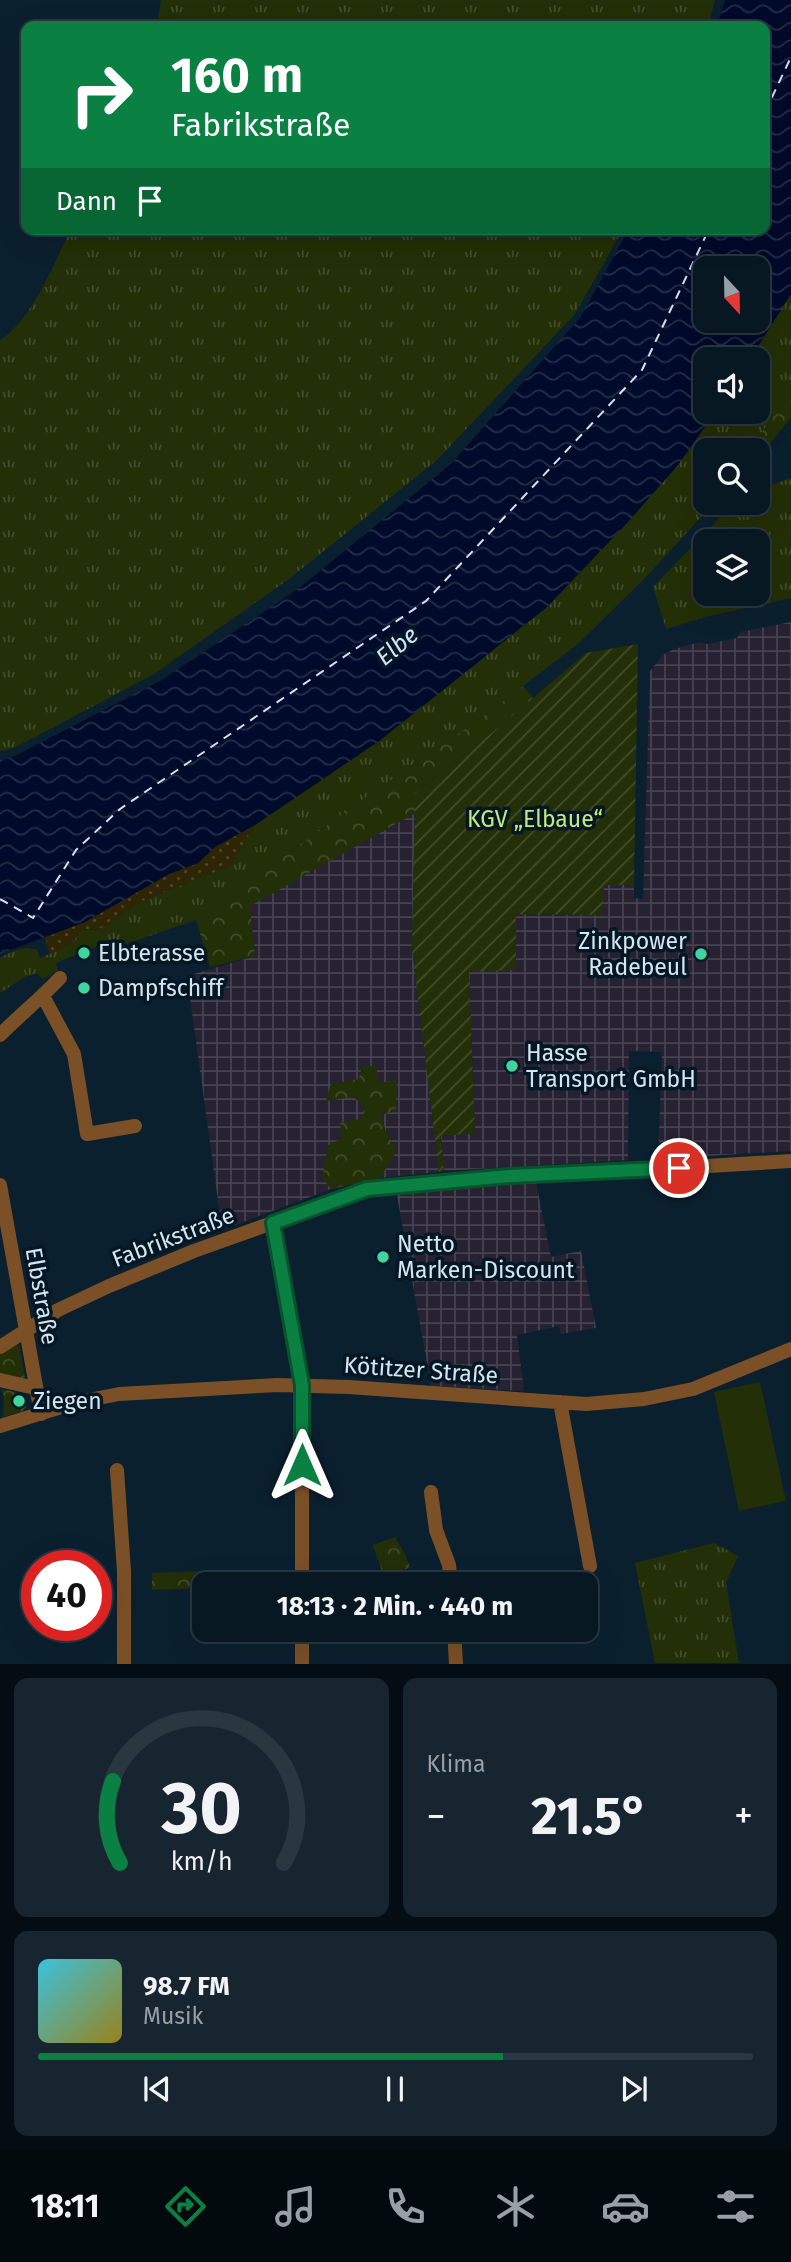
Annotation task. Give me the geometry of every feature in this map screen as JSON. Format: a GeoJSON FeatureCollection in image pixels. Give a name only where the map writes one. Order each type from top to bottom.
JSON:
{"type":"FeatureCollection","features":[{"type":"Feature","properties":{"kind":"street"},"geometry":{"type":"LineString","coordinates":[[0,1034],[60,978]]}},
{"type":"Feature","properties":{"kind":"street"},"geometry":{"type":"LineString","coordinates":[[43,996],[74,1054],[87,1134],[135,1126]]}},
{"type":"Feature","properties":{"kind":"street","name":"Fabrikstraße"},"geometry":{"type":"LineString","coordinates":[[0,1347],[58,1310],[109,1286],[194,1251],[367,1189],[510,1176],[791,1161]]}},
{"type":"Feature","properties":{"kind":"street","name":"Elbstraße"},"geometry":{"type":"LineString","coordinates":[[0,1185],[34,1388],[41,1414]]}},
{"type":"Feature","properties":{"kind":"street"},"geometry":{"type":"LineString","coordinates":[[273,1223],[302,1385],[302,1572]]}},
{"type":"Feature","properties":{"kind":"street","name":"Kötitzer Straße"},"geometry":{"type":"LineString","coordinates":[[0,1426],[98,1397],[119,1394],[302,1385],[560,1402],[614,1403],[673,1394],[712,1382],[791,1349]]}},
{"type":"Feature","properties":{"kind":"street"},"geometry":{"type":"LineString","coordinates":[[0,1380],[34,1388]]}},
{"type":"Feature","properties":{"kind":"street"},"geometry":{"type":"LineString","coordinates":[[560,1402],[590,1566]]}},
{"type":"Feature","properties":{"kind":"street"},"geometry":{"type":"LineString","coordinates":[[117,1470],[124,1571],[124,1664]]}},
{"type":"Feature","properties":{"kind":"street"},"geometry":{"type":"LineString","coordinates":[[430,1492],[436,1530],[450,1572]]}},
{"type":"Feature","properties":{"kind":"street"},"geometry":{"type":"LineString","coordinates":[[302,1642],[302,1664]]}},
{"type":"Feature","properties":{"kind":"street"},"geometry":{"type":"LineString","coordinates":[[455,1642],[456,1664]]}},
{"type":"Feature","properties":{"kind":"shaded area"},"geometry":{"type":"Polygon","coordinates":[[[791,622],[791,1151],[658,1159],[662,1052],[629,1051],[628,1160],[444,1171],[441,1136],[475,1133],[469,972],[516,914],[602,915],[603,885],[634,885],[634,898],[643,899],[650,671],[663,655],[674,649],[700,642],[708,644],[737,638],[740,632],[791,622]]]}},
{"type":"Feature","properties":{"kind":"shaded area"},"geometry":{"type":"Polygon","coordinates":[[[415,813],[412,948],[439,1172],[380,1178],[331,1189],[222,1230],[187,976],[255,956],[249,906],[415,813]]]}},
{"type":"Feature","properties":{"kind":"shaded area"},"geometry":{"type":"Polygon","coordinates":[[[536,1182],[551,1257],[581,1251],[596,1328],[561,1334],[559,1326],[517,1335],[524,1391],[431,1386],[396,1190],[536,1182]]]}},
{"type":"Feature","properties":{"kind":"green space"},"geometry":{"type":"Polygon","coordinates":[[[161,0],[715,0],[709,21],[158,21],[161,0]]]}},
{"type":"Feature","properties":{"kind":"green space"},"geometry":{"type":"Polygon","coordinates":[[[68,235],[620,235],[575,314],[437,460],[289,579],[154,674],[14,748],[0,751],[0,340],[23,319],[50,274],[68,235]]]}},
{"type":"Feature","properties":{"kind":"green space"},"geometry":{"type":"Polygon","coordinates":[[[791,294],[791,394],[770,421],[770,347],[758,347],[766,333],[770,333],[770,327],[791,294]]]}},
{"type":"Feature","properties":{"kind":"green space"},"geometry":{"type":"Polygon","coordinates":[[[791,394],[791,417],[770,444],[770,438],[757,438],[791,394]]]}},
{"type":"Feature","properties":{"kind":"green space"},"geometry":{"type":"Polygon","coordinates":[[[707,424],[768,424],[757,438],[697,438],[707,424]]]}},
{"type":"Feature","properties":{"kind":"green space"},"geometry":{"type":"Polygon","coordinates":[[[693,444],[693,515],[703,515],[646,577],[579,643],[484,716],[196,920],[111,949],[107,942],[56,963],[58,971],[43,979],[37,973],[25,977],[0,993],[0,958],[5,955],[27,948],[37,950],[40,958],[70,944],[84,929],[98,930],[144,900],[230,866],[255,825],[379,741],[547,607],[678,465],[693,444]]]}},
{"type":"Feature","properties":{"kind":"green space"},"geometry":{"type":"Polygon","coordinates":[[[791,478],[791,598],[770,603],[770,529],[709,529],[722,515],[770,515],[770,486],[791,478]]]}},
{"type":"Feature","properties":{"kind":"green space"},"geometry":{"type":"Polygon","coordinates":[[[693,546],[693,606],[755,606],[666,629],[653,587],[693,546]]]}},
{"type":"Feature","properties":{"kind":"green space","name":"KGV „Elbaue“"},"geometry":{"type":"Polygon","coordinates":[[[638,644],[634,885],[604,885],[602,915],[516,914],[516,970],[469,972],[475,1133],[441,1136],[444,1171],[439,1172],[412,948],[415,793],[497,729],[586,653],[638,644]]]}},
{"type":"Feature","properties":{"kind":"green space"},"geometry":{"type":"Polygon","coordinates":[[[523,686],[533,698],[416,792],[415,813],[250,906],[255,956],[210,967],[196,920],[523,686]]]}},
{"type":"Feature","properties":{"kind":"green space"},"geometry":{"type":"Polygon","coordinates":[[[362,1066],[376,1066],[379,1083],[397,1080],[396,1111],[381,1115],[386,1132],[397,1151],[380,1178],[331,1189],[322,1178],[328,1145],[342,1138],[340,1123],[361,1119],[365,1108],[354,1097],[326,1101],[331,1084],[359,1079],[362,1066]]]}},
{"type":"Feature","properties":{"kind":"green space"},"geometry":{"type":"Polygon","coordinates":[[[19,1344],[25,1378],[23,1380],[0,1376],[0,1354],[19,1344]]]}},
{"type":"Feature","properties":{"kind":"green space"},"geometry":{"type":"Polygon","coordinates":[[[760,1382],[786,1501],[739,1511],[714,1392],[760,1382]]]}},
{"type":"Feature","properties":{"kind":"green space"},"geometry":{"type":"Polygon","coordinates":[[[1,1389],[17,1393],[24,1398],[27,1406],[23,1411],[3,1417],[4,1396],[1,1389]]]}},
{"type":"Feature","properties":{"kind":"green space"},"geometry":{"type":"Polygon","coordinates":[[[395,1537],[410,1568],[382,1572],[373,1545],[395,1537]]]}},
{"type":"Feature","properties":{"kind":"green space"},"geometry":{"type":"Polygon","coordinates":[[[714,1543],[738,1556],[726,1583],[739,1663],[655,1663],[635,1563],[714,1543]]]}},
{"type":"Feature","properties":{"kind":"green space"},"geometry":{"type":"Polygon","coordinates":[[[202,1571],[192,1572],[192,1588],[152,1590],[152,1573],[202,1571]]]}},
{"type":"Feature","properties":{"kind":"sand"},"geometry":{"type":"Polygon","coordinates":[[[255,825],[230,866],[144,900],[98,930],[84,929],[70,944],[50,954],[45,937],[85,922],[169,874],[198,863],[215,847],[255,825]]]}},
{"type":"Feature","properties":{"kind":"water","name":"Elbe"},"geometry":{"type":"Polygon","coordinates":[[[725,0],[791,0],[791,294],[770,327],[770,256],[693,256],[693,333],[766,333],[758,347],[693,347],[693,424],[707,424],[697,438],[693,438],[693,444],[678,465],[547,607],[379,741],[255,825],[215,847],[198,863],[169,874],[85,922],[0,954],[0,760],[11,758],[162,680],[298,589],[451,464],[580,318],[626,235],[770,235],[770,21],[719,21],[725,0]]]}},
{"type":"Feature","properties":{"kind":"ferry route"},"geometry":{"type":"LineString","coordinates":[[770,101],[791,57]]}},
{"type":"Feature","properties":{"kind":"ferry route"},"geometry":{"type":"LineString","coordinates":[[0,899],[33,918],[76,850],[120,809],[426,601],[642,370],[706,235]]}},
{"type":"Feature","properties":{"kind":"place","name":"Elbterasse"},"geometry":{"type":"Point","coordinates":[84,953]}},
{"type":"Feature","properties":{"kind":"place","name":"Zinkpower Radebeul"},"geometry":{"type":"Point","coordinates":[701,954]}},
{"type":"Feature","properties":{"kind":"place","name":"Dampfschiff"},"geometry":{"type":"Point","coordinates":[84,988]}},
{"type":"Feature","properties":{"kind":"place","name":"Hasse Transport GmbH"},"geometry":{"type":"Point","coordinates":[512,1066]}},
{"type":"Feature","properties":{"kind":"place","name":"Netto Marken-Discount"},"geometry":{"type":"Point","coordinates":[383,1257]}},
{"type":"Feature","properties":{"kind":"place","name":"Ziegen"},"geometry":{"type":"Point","coordinates":[19,1401]}},
{"type":"Feature","properties":{"kind":"route"},"geometry":{"type":"LineString","coordinates":[[302,1465],[302,1385],[273,1223],[367,1189],[510,1176],[679,1168]]}}]}
